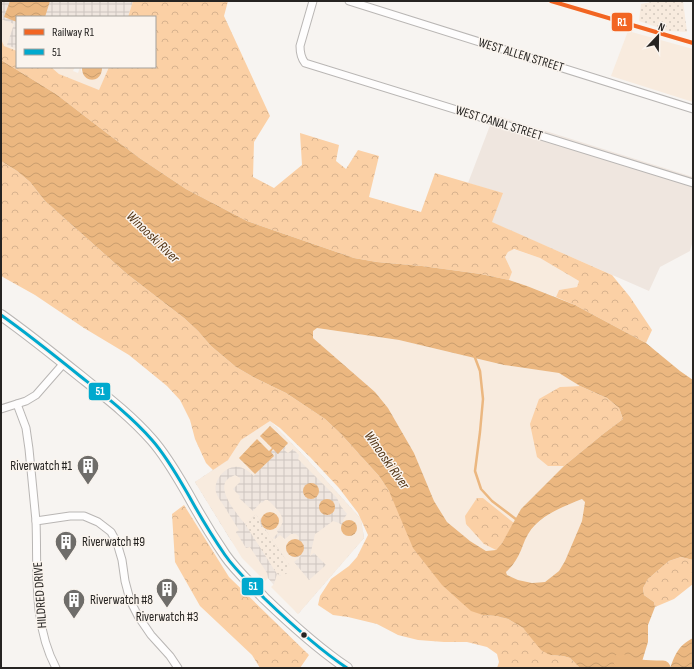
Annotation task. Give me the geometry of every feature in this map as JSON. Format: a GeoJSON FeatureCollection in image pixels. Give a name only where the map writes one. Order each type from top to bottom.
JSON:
{"type":"FeatureCollection","features":[{"type":"Feature","properties":{"kind":"main road"},"geometry":{"type":"LineString","coordinates":[[1,315],[121,409],[141,428],[153,441],[171,466],[226,557],[237,571],[303,634],[330,657],[347,668]]}},
{"type":"Feature","properties":{"kind":"street","name":"WEST CANAL STREET"},"geometry":{"type":"LineString","coordinates":[[313,1],[300,46],[301,56],[305,63],[693,182]]}},
{"type":"Feature","properties":{"kind":"street","name":"WEST ALLEN STREET"},"geometry":{"type":"LineString","coordinates":[[349,1],[693,109]]}},
{"type":"Feature","properties":{"kind":"street"},"geometry":{"type":"LineString","coordinates":[[1,409],[26,401],[36,395],[64,363]]}},
{"type":"Feature","properties":{"kind":"street","name":"HILDRED DRIVE"},"geometry":{"type":"LineString","coordinates":[[17,404],[26,428],[30,455],[36,520],[40,614],[44,636],[50,656],[56,668]]}},
{"type":"Feature","properties":{"kind":"street"},"geometry":{"type":"LineString","coordinates":[[36,520],[84,516],[98,522],[111,532],[117,543],[122,560],[125,582],[130,600],[138,616],[151,635],[167,652],[178,668]]}},
{"type":"Feature","properties":{"kind":"shaded area"},"geometry":{"type":"Polygon","coordinates":[[[1,1],[133,1],[128,16],[16,16],[16,51],[4,46],[1,39],[1,1]]]}},
{"type":"Feature","properties":{"kind":"shaded area"},"geometry":{"type":"Polygon","coordinates":[[[657,1],[683,1],[687,32],[668,31],[639,21],[641,4],[657,1]]]}},
{"type":"Feature","properties":{"kind":"shaded area"},"geometry":{"type":"Polygon","coordinates":[[[1,19],[14,24],[7,45],[16,49],[16,51],[4,46],[1,39],[1,19]]]}},
{"type":"Feature","properties":{"kind":"shaded area"},"geometry":{"type":"Polygon","coordinates":[[[628,31],[693,49],[693,102],[611,76],[628,31]]]}},
{"type":"Feature","properties":{"kind":"shaded area"},"geometry":{"type":"Polygon","coordinates":[[[52,68],[74,68],[73,71],[78,73],[81,68],[81,71],[91,80],[100,76],[102,68],[109,68],[99,91],[59,74],[52,68]]]}},
{"type":"Feature","properties":{"kind":"shaded area"},"geometry":{"type":"Polygon","coordinates":[[[494,115],[693,177],[693,240],[690,251],[660,267],[649,291],[491,222],[502,193],[468,183],[494,115]]]}},
{"type":"Feature","properties":{"kind":"shaded area"},"geometry":{"type":"Polygon","coordinates":[[[513,249],[540,258],[579,281],[577,287],[559,290],[556,297],[509,280],[512,272],[505,257],[508,252],[513,249]]]}},
{"type":"Feature","properties":{"kind":"shaded area"},"geometry":{"type":"Polygon","coordinates":[[[317,328],[399,340],[504,365],[560,373],[580,386],[560,387],[548,466],[564,466],[521,509],[514,523],[483,498],[484,544],[496,550],[486,551],[470,541],[447,522],[434,501],[414,453],[388,408],[375,392],[313,338],[313,331],[317,328]]]}},
{"type":"Feature","properties":{"kind":"shaded area"},"geometry":{"type":"Polygon","coordinates":[[[270,421],[361,519],[364,538],[298,614],[268,578],[261,576],[230,539],[195,482],[228,460],[270,421]]]}},
{"type":"Feature","properties":{"kind":"shaded area"},"geometry":{"type":"Polygon","coordinates":[[[270,421],[361,519],[364,538],[298,614],[271,587],[274,584],[277,574],[280,576],[290,566],[265,529],[268,530],[261,518],[260,521],[256,514],[245,524],[237,514],[226,495],[224,488],[225,482],[235,475],[240,478],[240,482],[233,489],[240,496],[239,498],[253,511],[261,502],[262,503],[265,500],[268,500],[281,514],[281,527],[273,538],[275,539],[280,535],[285,539],[291,534],[296,534],[299,537],[299,540],[296,539],[286,546],[286,551],[288,554],[296,558],[302,555],[294,562],[309,580],[326,565],[314,553],[310,556],[315,534],[333,521],[342,525],[341,527],[345,535],[350,536],[355,524],[350,521],[345,522],[343,520],[347,514],[337,498],[298,459],[299,455],[293,449],[288,453],[284,450],[286,448],[285,446],[288,444],[260,436],[272,448],[270,451],[239,458],[255,474],[254,476],[240,467],[231,468],[223,472],[216,484],[217,495],[239,530],[236,532],[246,548],[250,547],[267,573],[268,578],[265,581],[242,558],[195,482],[228,460],[241,440],[270,421]]]}},
{"type":"Feature","properties":{"kind":"shaded area"},"geometry":{"type":"Polygon","coordinates":[[[582,499],[585,501],[582,521],[565,561],[559,571],[545,582],[532,583],[518,580],[507,575],[506,572],[516,560],[526,537],[537,523],[558,509],[582,499]]]}},
{"type":"Feature","properties":{"kind":"shaded area"},"geometry":{"type":"Polygon","coordinates":[[[256,514],[261,525],[290,566],[288,573],[282,575],[277,574],[245,524],[256,514]]]}},
{"type":"Feature","properties":{"kind":"green space"},"geometry":{"type":"Polygon","coordinates":[[[133,1],[228,1],[224,16],[270,116],[254,142],[253,177],[274,188],[302,165],[300,133],[339,145],[336,161],[346,169],[358,150],[379,156],[369,197],[421,212],[435,173],[503,193],[492,222],[612,275],[630,297],[652,330],[646,343],[575,305],[556,297],[559,290],[577,287],[579,281],[540,258],[514,249],[508,252],[505,257],[512,272],[509,280],[481,274],[354,258],[247,221],[186,189],[138,157],[56,94],[1,60],[1,39],[4,46],[16,51],[16,68],[52,68],[59,74],[99,90],[109,68],[156,68],[156,16],[128,16],[133,1]]]}},
{"type":"Feature","properties":{"kind":"green space"},"geometry":{"type":"Polygon","coordinates":[[[1,161],[17,171],[30,182],[45,201],[127,274],[184,318],[211,346],[236,367],[286,393],[325,419],[341,434],[379,476],[483,615],[508,619],[523,628],[550,655],[570,658],[580,668],[497,668],[499,662],[497,654],[487,647],[467,642],[418,640],[398,635],[377,624],[333,615],[318,605],[320,596],[331,579],[349,566],[357,557],[368,535],[358,513],[339,488],[310,457],[280,428],[270,421],[241,440],[228,460],[213,470],[206,463],[195,439],[190,420],[180,400],[167,386],[129,355],[84,328],[35,295],[1,276],[1,161]]]}},
{"type":"Feature","properties":{"kind":"green space"},"geometry":{"type":"Polygon","coordinates":[[[580,386],[607,398],[619,408],[623,419],[564,466],[548,466],[537,457],[530,424],[539,399],[560,387],[580,386]]]}},
{"type":"Feature","properties":{"kind":"green space"},"geometry":{"type":"Polygon","coordinates":[[[477,498],[483,498],[514,523],[496,550],[484,544],[466,524],[465,516],[477,498]]]}},
{"type":"Feature","properties":{"kind":"green space"},"geometry":{"type":"Polygon","coordinates":[[[184,505],[229,577],[309,655],[300,668],[260,668],[252,655],[200,606],[175,562],[172,514],[184,505]]]}},
{"type":"Feature","properties":{"kind":"green space"},"geometry":{"type":"Polygon","coordinates":[[[681,557],[693,560],[693,584],[674,599],[655,607],[654,602],[644,595],[643,588],[648,579],[669,561],[681,557]]]}},
{"type":"Feature","properties":{"kind":"water"},"geometry":{"type":"Polygon","coordinates":[[[10,1],[50,1],[45,16],[16,16],[16,22],[4,17],[10,1]]]}},
{"type":"Feature","properties":{"kind":"water","name":"Winooski River"},"geometry":{"type":"Polygon","coordinates":[[[1,60],[56,94],[138,157],[186,189],[247,221],[354,258],[481,274],[509,280],[527,286],[575,305],[646,343],[693,380],[693,560],[681,557],[669,561],[648,579],[643,588],[644,595],[654,602],[655,607],[648,625],[648,642],[640,668],[580,668],[570,658],[550,655],[541,650],[523,628],[508,619],[483,615],[471,611],[442,585],[413,548],[389,491],[379,476],[341,434],[325,419],[286,393],[236,367],[211,346],[184,318],[127,274],[45,201],[30,182],[17,171],[1,161],[1,60]],[[317,328],[313,331],[313,338],[375,392],[388,408],[414,453],[434,501],[447,522],[470,541],[486,551],[496,550],[502,543],[521,509],[564,466],[623,419],[619,408],[607,398],[580,386],[559,373],[504,365],[399,340],[317,328]],[[582,499],[549,514],[535,525],[529,532],[513,565],[506,572],[507,575],[518,580],[532,583],[545,582],[559,571],[565,561],[582,521],[585,502],[582,499]]]}},
{"type":"Feature","properties":{"kind":"water"},"geometry":{"type":"Polygon","coordinates":[[[82,68],[102,68],[99,77],[96,79],[88,79],[83,73],[82,68]]]}},
{"type":"Feature","properties":{"kind":"water"},"geometry":{"type":"Polygon","coordinates":[[[270,426],[288,443],[278,454],[273,449],[271,452],[274,456],[255,474],[239,458],[257,439],[269,451],[272,448],[260,436],[270,426]]]}},
{"type":"Feature","properties":{"kind":"water"},"geometry":{"type":"Polygon","coordinates":[[[311,483],[318,488],[319,491],[314,498],[311,499],[304,494],[303,491],[308,484],[311,483]]]}},
{"type":"Feature","properties":{"kind":"water"},"geometry":{"type":"Polygon","coordinates":[[[327,499],[334,504],[335,507],[330,514],[327,515],[320,510],[319,507],[324,500],[327,499]]]}},
{"type":"Feature","properties":{"kind":"water"},"geometry":{"type":"Polygon","coordinates":[[[266,512],[274,512],[279,517],[277,528],[274,530],[266,530],[261,525],[261,517],[266,512]]]}},
{"type":"Feature","properties":{"kind":"water"},"geometry":{"type":"Polygon","coordinates":[[[349,520],[356,525],[357,528],[352,535],[349,536],[342,531],[341,528],[346,521],[349,520]]]}},
{"type":"Feature","properties":{"kind":"water"},"geometry":{"type":"Polygon","coordinates":[[[291,539],[299,539],[304,544],[302,555],[299,557],[291,557],[286,552],[286,544],[291,539]]]}},
{"type":"Feature","properties":{"kind":"water"},"geometry":{"type":"Polygon","coordinates":[[[693,638],[693,668],[670,668],[678,650],[693,638]]]}},
{"type":"Feature","properties":{"kind":"waterway"},"geometry":{"type":"LineString","coordinates":[[474,355],[480,371],[483,399],[475,471],[481,489],[492,501],[517,520]]}},
{"type":"Feature","properties":{"kind":"waterway"},"geometry":{"type":"LineString","coordinates":[[621,661],[647,668],[663,668]]}},
{"type":"Feature","properties":{"kind":"rail line","name":"R1"},"geometry":{"type":"LineString","coordinates":[[551,1],[693,43]]}},
{"type":"Feature","properties":{"kind":"transit line","name":"51"},"geometry":{"type":"LineString","coordinates":[[1,315],[99,391],[127,414],[144,431],[167,460],[211,533],[234,566],[264,598],[294,626],[314,644],[347,668]]}},
{"type":"Feature","properties":{"kind":"place","name":"Riverwatch #1"},"geometry":{"type":"Point","coordinates":[88,486]}},
{"type":"Feature","properties":{"kind":"place","name":"Riverwatch #9"},"geometry":{"type":"Point","coordinates":[66,562]}},
{"type":"Feature","properties":{"kind":"place","name":"Riverwatch #3"},"geometry":{"type":"Point","coordinates":[167,608]}},
{"type":"Feature","properties":{"kind":"place","name":"Riverwatch #8"},"geometry":{"type":"Point","coordinates":[74,620]}}]}
